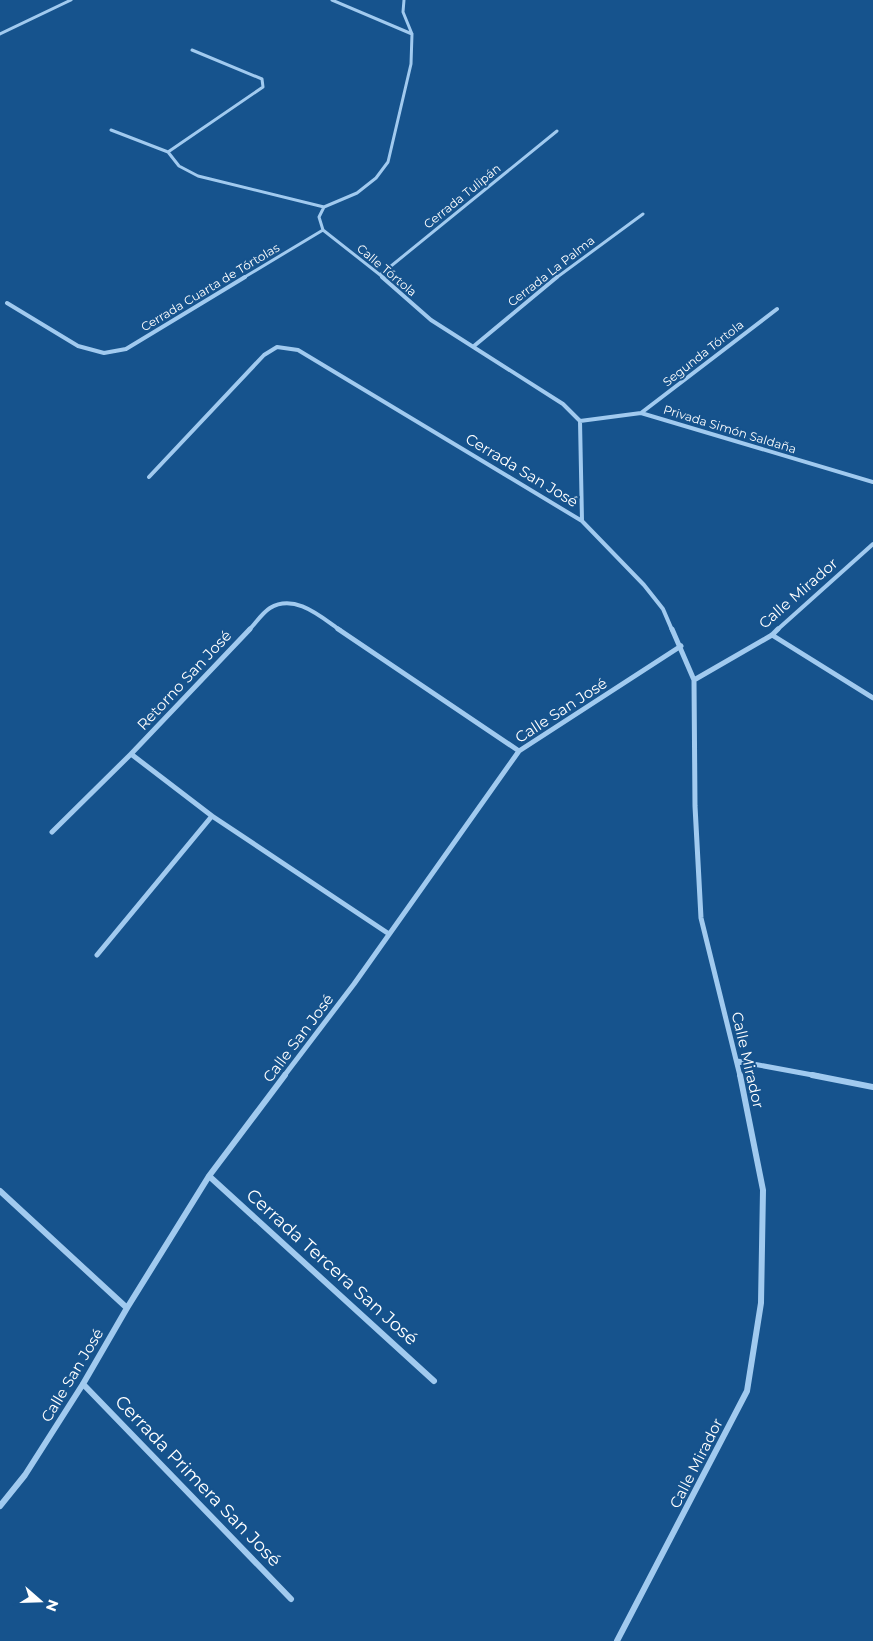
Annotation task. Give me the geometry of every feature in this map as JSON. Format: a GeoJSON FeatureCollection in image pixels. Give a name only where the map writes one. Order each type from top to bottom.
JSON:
{"type":"FeatureCollection","features":[{"type":"Feature","properties":{"kind":"street"},"geometry":{"type":"LineString","coordinates":[[0,34],[71,0]]}},
{"type":"Feature","properties":{"kind":"street"},"geometry":{"type":"LineString","coordinates":[[332,0],[412,34]]}},
{"type":"Feature","properties":{"kind":"street"},"geometry":{"type":"LineString","coordinates":[[111,130],[168,152],[179,166],[198,176],[324,207],[357,193],[376,178],[388,162],[411,64],[412,34],[403,12],[404,0]]}},
{"type":"Feature","properties":{"kind":"street"},"geometry":{"type":"LineString","coordinates":[[168,152],[264,87],[262,79],[192,50]]}},
{"type":"Feature","properties":{"kind":"street","name":"Cerrada Tulipán"},"geometry":{"type":"LineString","coordinates":[[380,275],[556,131]]}},
{"type":"Feature","properties":{"kind":"street"},"geometry":{"type":"LineString","coordinates":[[323,230],[319,217],[324,207]]}},
{"type":"Feature","properties":{"kind":"street","name":"Cerrada La Palma"},"geometry":{"type":"LineString","coordinates":[[474,346],[544,287],[643,214]]}},
{"type":"Feature","properties":{"kind":"street","name":"Calle Tórtola"},"geometry":{"type":"LineString","coordinates":[[323,230],[380,275],[431,320],[563,404],[580,421]]}},
{"type":"Feature","properties":{"kind":"street","name":"Cerrada Cuarta de Tórtolas"},"geometry":{"type":"LineString","coordinates":[[7,304],[78,346],[104,353],[126,349],[323,230]]}},
{"type":"Feature","properties":{"kind":"street","name":"Segunda Tórtola"},"geometry":{"type":"LineString","coordinates":[[641,413],[777,309]]}},
{"type":"Feature","properties":{"kind":"street","name":"Cerrada San José"},"geometry":{"type":"LineString","coordinates":[[149,477],[264,355],[277,347],[298,350],[582,521],[644,585],[663,609],[681,646],[694,680]]}},
{"type":"Feature","properties":{"kind":"street","name":"Privada Simón Saldaña"},"geometry":{"type":"LineString","coordinates":[[580,421],[641,413],[873,482]]}},
{"type":"Feature","properties":{"kind":"street"},"geometry":{"type":"LineString","coordinates":[[580,421],[582,521]]}},
{"type":"Feature","properties":{"kind":"street","name":"Calle Mirador"},"geometry":{"type":"LineString","coordinates":[[617,1641],[748,1390],[761,1303],[763,1190],[737,1061],[701,918],[695,806],[694,680],[772,635],[873,544]]}},
{"type":"Feature","properties":{"kind":"street","name":"Retorno San José"},"geometry":{"type":"LineString","coordinates":[[52,832],[131,754],[270,608],[284,604],[304,606],[519,751]]}},
{"type":"Feature","properties":{"kind":"street"},"geometry":{"type":"LineString","coordinates":[[772,635],[873,698]]}},
{"type":"Feature","properties":{"kind":"street","name":"Calle San José"},"geometry":{"type":"LineString","coordinates":[[0,1506],[25,1475],[83,1384],[127,1308],[209,1176],[390,934],[519,751],[681,646]]}},
{"type":"Feature","properties":{"kind":"street"},"geometry":{"type":"LineString","coordinates":[[131,754],[212,816],[390,934]]}},
{"type":"Feature","properties":{"kind":"street"},"geometry":{"type":"LineString","coordinates":[[98,955],[212,816]]}},
{"type":"Feature","properties":{"kind":"street"},"geometry":{"type":"LineString","coordinates":[[737,1061],[873,1087]]}},
{"type":"Feature","properties":{"kind":"street","name":"Cerrada Tercera San José"},"geometry":{"type":"LineString","coordinates":[[209,1176],[434,1381]]}},
{"type":"Feature","properties":{"kind":"street"},"geometry":{"type":"LineString","coordinates":[[0,1192],[127,1308]]}},
{"type":"Feature","properties":{"kind":"street","name":"Cerrada Primera San José"},"geometry":{"type":"LineString","coordinates":[[83,1384],[291,1599]]}}]}
